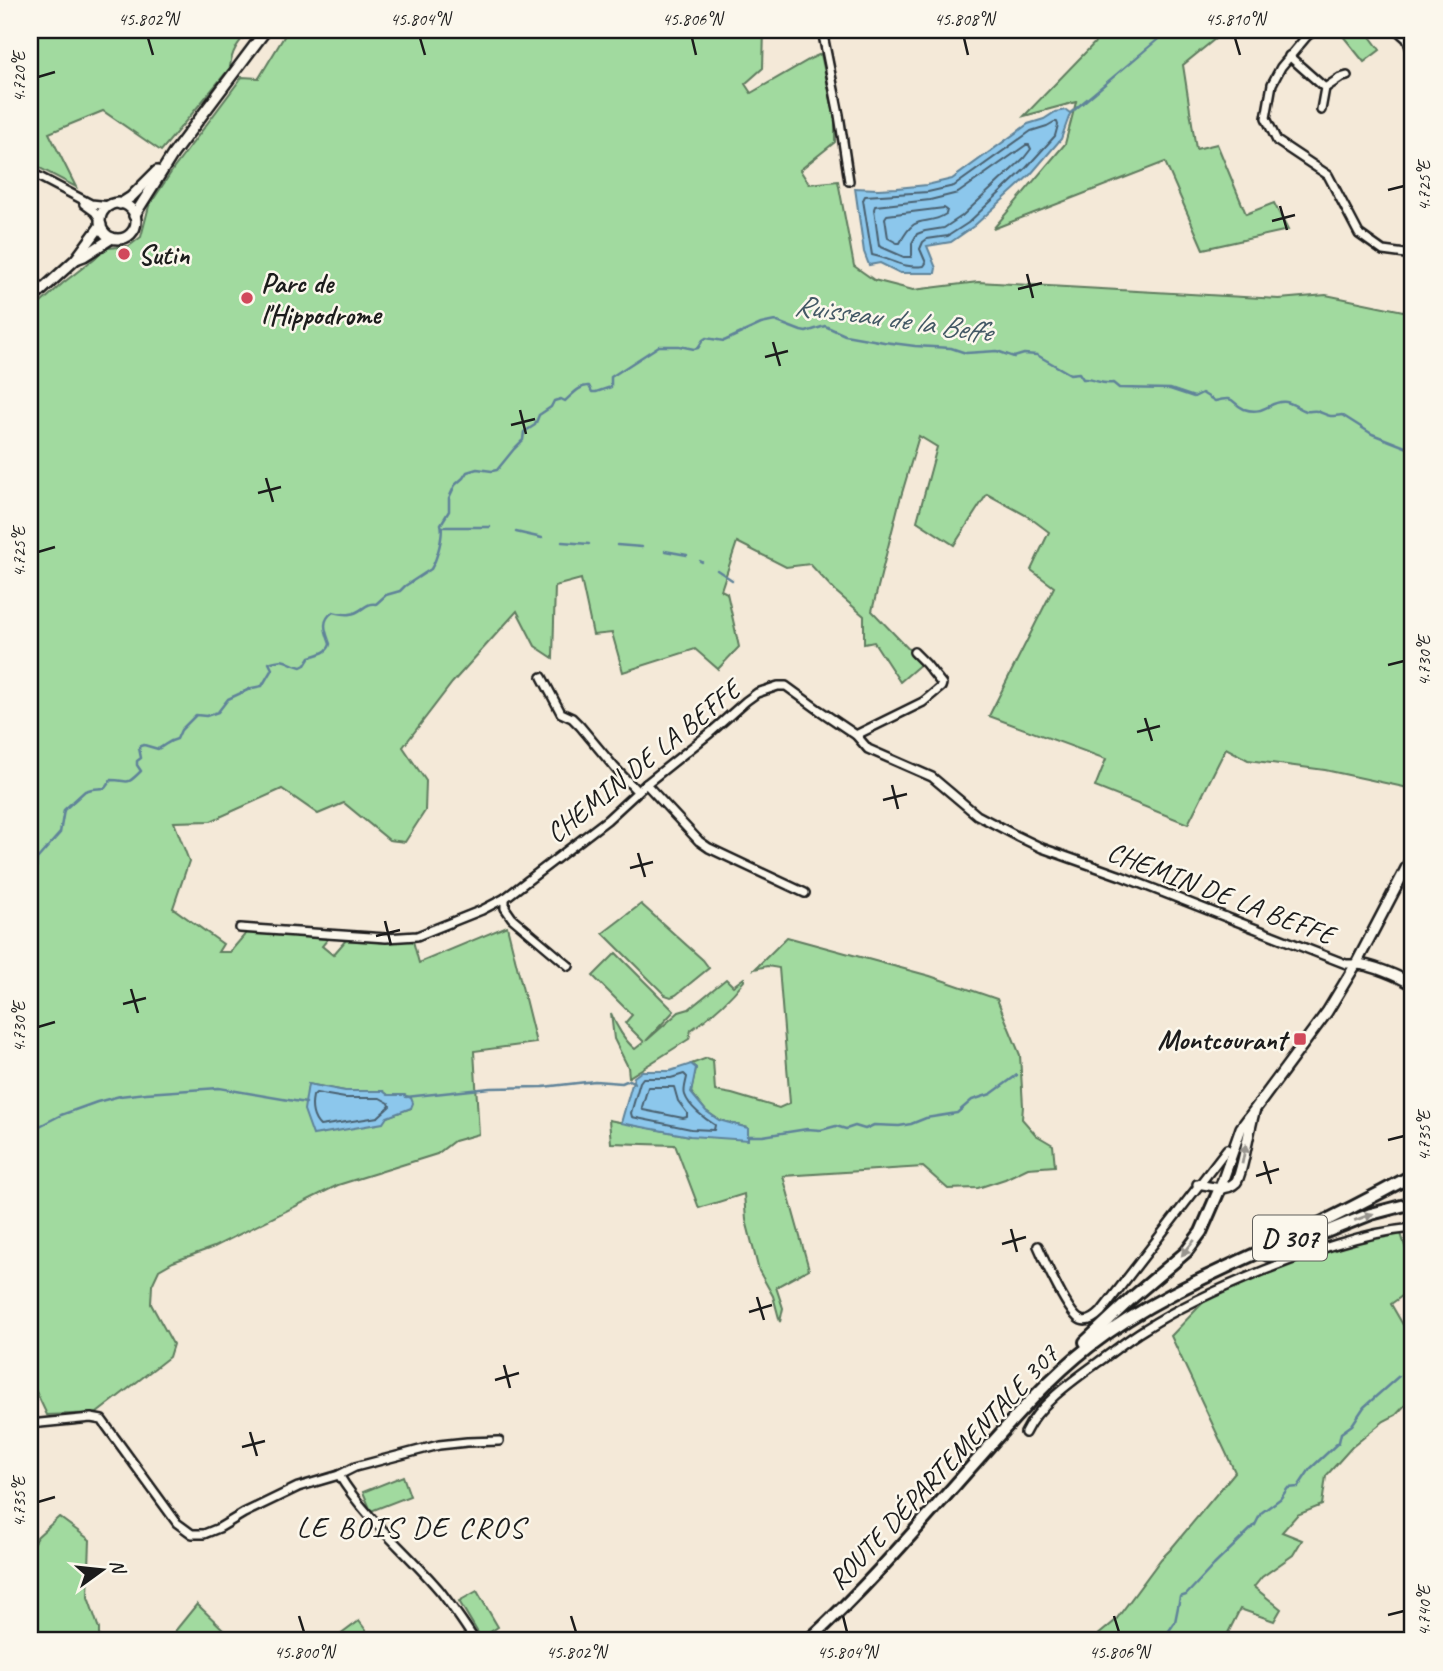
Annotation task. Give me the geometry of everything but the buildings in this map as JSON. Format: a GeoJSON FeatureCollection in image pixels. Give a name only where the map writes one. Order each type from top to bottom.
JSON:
{"type":"FeatureCollection","features":[{"type":"Feature","properties":{"kind":"main road","name":"ROUTE DÉPARTEMENTALE 307"},"geometry":{"type":"LineString","coordinates":[[808,1641],[886,1563],[1019,1413],[1065,1366],[1092,1344],[1165,1297],[1238,1260],[1340,1214],[1413,1175]]}},
{"type":"Feature","properties":{"kind":"main road"},"geometry":{"type":"LineString","coordinates":[[1019,1413],[1058,1366],[1186,1252],[1201,1232],[1220,1188]]}},
{"type":"Feature","properties":{"kind":"main road"},"geometry":{"type":"LineString","coordinates":[[1165,1297],[1330,1229],[1389,1208],[1413,1203]]}},
{"type":"Feature","properties":{"kind":"street"},"geometry":{"type":"LineString","coordinates":[[134,216],[173,154],[266,30]]}},
{"type":"Feature","properties":{"kind":"street"},"geometry":{"type":"LineString","coordinates":[[822,30],[849,181]]}},
{"type":"Feature","properties":{"kind":"street"},"geometry":{"type":"LineString","coordinates":[[1315,30],[1280,67],[1272,84],[1266,118],[1277,141],[1328,175],[1359,234],[1383,251],[1413,255]]}},
{"type":"Feature","properties":{"kind":"street"},"geometry":{"type":"LineString","coordinates":[[1397,30],[1407,39],[1413,55]]}},
{"type":"Feature","properties":{"kind":"street"},"geometry":{"type":"LineString","coordinates":[[1289,56],[1325,88]]}},
{"type":"Feature","properties":{"kind":"street"},"geometry":{"type":"LineString","coordinates":[[1321,110],[1325,88],[1348,76]]}},
{"type":"Feature","properties":{"kind":"street"},"geometry":{"type":"LineString","coordinates":[[1413,108],[1410,136],[1413,145]]}},
{"type":"Feature","properties":{"kind":"street"},"geometry":{"type":"LineString","coordinates":[[30,301],[76,259],[100,222],[105,209],[140,190],[173,154]]}},
{"type":"Feature","properties":{"kind":"street"},"geometry":{"type":"LineString","coordinates":[[30,172],[91,204],[129,208],[134,216],[135,226],[130,234],[121,239],[112,238],[103,231],[95,212],[69,194]]}},
{"type":"Feature","properties":{"kind":"street"},"geometry":{"type":"LineString","coordinates":[[76,259],[112,238]]}},
{"type":"Feature","properties":{"kind":"street"},"geometry":{"type":"LineString","coordinates":[[856,735],[923,702],[941,687],[938,678],[914,652]]}},
{"type":"Feature","properties":{"kind":"street"},"geometry":{"type":"LineString","coordinates":[[542,677],[561,713],[580,726],[637,791]]}},
{"type":"Feature","properties":{"kind":"street","name":"CHEMIN DE LA BEFFE"},"geometry":{"type":"LineString","coordinates":[[240,928],[386,938],[410,937],[428,932],[505,898],[607,820],[637,791],[746,701],[757,693],[786,686],[856,735],[868,750],[932,778],[988,822],[1034,845],[1346,964],[1356,964]]}},
{"type":"Feature","properties":{"kind":"street"},"geometry":{"type":"LineString","coordinates":[[646,784],[699,841],[709,848],[805,893]]}},
{"type":"Feature","properties":{"kind":"street"},"geometry":{"type":"LineString","coordinates":[[1220,1188],[1241,1128],[1311,1035],[1356,964],[1413,855]]}},
{"type":"Feature","properties":{"kind":"street"},"geometry":{"type":"LineString","coordinates":[[505,898],[505,908],[512,918],[569,966]]}},
{"type":"Feature","properties":{"kind":"street"},"geometry":{"type":"LineString","coordinates":[[1356,964],[1395,975],[1413,985]]}},
{"type":"Feature","properties":{"kind":"street"},"geometry":{"type":"LineString","coordinates":[[1198,1184],[1220,1188],[1229,1187],[1238,1180],[1255,1109]]}},
{"type":"Feature","properties":{"kind":"street"},"geometry":{"type":"LineString","coordinates":[[1038,1247],[1074,1314],[1080,1320],[1093,1318],[1101,1312],[1227,1149]]}},
{"type":"Feature","properties":{"kind":"street"},"geometry":{"type":"LineString","coordinates":[[1025,1433],[1029,1424],[1062,1389],[1144,1329],[1177,1310],[1297,1257],[1355,1238],[1413,1228]]}},
{"type":"Feature","properties":{"kind":"street"},"geometry":{"type":"LineString","coordinates":[[30,1424],[78,1419],[102,1420],[177,1523],[192,1534],[204,1534],[219,1528],[298,1487],[339,1475],[355,1467],[434,1446],[499,1441]]}},
{"type":"Feature","properties":{"kind":"street"},"geometry":{"type":"LineString","coordinates":[[339,1475],[367,1514],[440,1591],[475,1641]]}},
{"type":"Feature","properties":{"kind":"green space"},"geometry":{"type":"Polygon","coordinates":[[[30,30],[249,30],[234,52],[230,68],[161,151],[103,111],[49,133],[76,187],[30,163],[30,30]]]}},
{"type":"Feature","properties":{"kind":"green space"},"geometry":{"type":"Polygon","coordinates":[[[288,30],[764,30],[763,68],[745,84],[751,93],[821,54],[835,119],[835,142],[800,170],[809,184],[838,181],[854,266],[874,280],[913,290],[978,282],[1279,299],[1326,295],[1413,313],[1413,789],[1325,770],[1248,760],[1226,748],[1188,824],[1095,787],[1106,759],[989,716],[1054,587],[1031,570],[1049,532],[1029,517],[987,494],[954,545],[917,521],[937,447],[919,436],[872,611],[922,663],[900,682],[874,642],[864,644],[864,616],[835,591],[810,564],[786,567],[737,542],[721,590],[727,593],[739,647],[718,669],[695,649],[623,672],[612,633],[593,635],[581,579],[555,586],[553,658],[535,646],[517,611],[452,683],[403,747],[426,781],[425,811],[405,842],[389,840],[344,803],[318,814],[282,789],[211,821],[174,822],[189,861],[173,908],[223,944],[218,952],[230,952],[247,932],[328,939],[322,946],[333,955],[346,940],[413,941],[419,963],[507,926],[536,1043],[474,1051],[479,1134],[454,1141],[437,1154],[338,1185],[214,1247],[159,1270],[152,1285],[151,1304],[173,1344],[169,1357],[97,1413],[47,1415],[30,1379],[30,313],[108,248],[129,246],[141,237],[149,206],[174,168],[242,77],[259,78],[288,30]],[[308,1084],[387,1117],[411,1108],[411,1098],[404,1095],[388,1095],[383,1091],[345,1091],[308,1084]]]}},
{"type":"Feature","properties":{"kind":"green space"},"geometry":{"type":"Polygon","coordinates":[[[1107,30],[1226,30],[1183,65],[1196,149],[1217,144],[1246,214],[1274,203],[1288,230],[1203,249],[1165,162],[993,229],[1065,144],[1076,102],[1024,116],[1107,30]]]}},
{"type":"Feature","properties":{"kind":"green space"},"geometry":{"type":"Polygon","coordinates":[[[1338,30],[1365,30],[1380,50],[1364,62],[1338,30]]]}},
{"type":"Feature","properties":{"kind":"green space"},"geometry":{"type":"Polygon","coordinates":[[[641,904],[709,968],[671,997],[665,995],[603,933],[641,904]]]}},
{"type":"Feature","properties":{"kind":"green space"},"geometry":{"type":"Polygon","coordinates":[[[787,937],[930,976],[997,999],[1020,1055],[1022,1119],[1036,1135],[1053,1145],[1055,1166],[1028,1168],[978,1188],[948,1189],[923,1167],[783,1176],[809,1269],[776,1287],[783,1308],[780,1322],[773,1296],[759,1271],[746,1220],[744,1194],[699,1208],[675,1145],[611,1143],[609,1120],[690,1136],[748,1128],[719,1120],[706,1111],[691,1092],[696,1068],[691,1064],[707,1058],[713,1060],[715,1091],[779,1108],[790,1103],[779,968],[767,966],[755,969],[787,937]]]}},
{"type":"Feature","properties":{"kind":"green space"},"geometry":{"type":"Polygon","coordinates":[[[616,953],[674,1011],[646,1041],[679,1012],[689,1009],[726,979],[733,986],[744,978],[744,981],[732,995],[691,1030],[689,1039],[629,1077],[628,1067],[614,1039],[611,1013],[621,1033],[635,1049],[644,1042],[625,1023],[632,1015],[593,976],[616,953]]]}},
{"type":"Feature","properties":{"kind":"green space"},"geometry":{"type":"Polygon","coordinates":[[[1400,1230],[1413,1273],[1413,1288],[1391,1304],[1413,1342],[1413,1401],[1352,1447],[1326,1476],[1322,1505],[1297,1515],[1282,1532],[1302,1540],[1293,1555],[1262,1577],[1254,1587],[1281,1609],[1274,1621],[1240,1609],[1224,1641],[1091,1641],[1115,1621],[1161,1559],[1235,1472],[1171,1336],[1213,1292],[1297,1257],[1400,1230]]]}},
{"type":"Feature","properties":{"kind":"green space"},"geometry":{"type":"Polygon","coordinates":[[[403,1476],[410,1496],[371,1511],[363,1492],[403,1476]]]}},
{"type":"Feature","properties":{"kind":"green space"},"geometry":{"type":"Polygon","coordinates":[[[59,1517],[90,1540],[88,1597],[99,1629],[99,1641],[30,1641],[30,1549],[37,1537],[59,1517]]]}},
{"type":"Feature","properties":{"kind":"green space"},"geometry":{"type":"Polygon","coordinates":[[[477,1591],[498,1627],[481,1638],[459,1601],[477,1591]]]}},
{"type":"Feature","properties":{"kind":"green space"},"geometry":{"type":"Polygon","coordinates":[[[197,1604],[226,1632],[216,1641],[167,1641],[197,1604]]]}},
{"type":"Feature","properties":{"kind":"green space"},"geometry":{"type":"Polygon","coordinates":[[[359,1621],[371,1637],[366,1641],[332,1641],[359,1621]]]}},
{"type":"Feature","properties":{"kind":"water"},"geometry":{"type":"Polygon","coordinates":[[[1169,30],[1070,114],[1061,139],[1031,174],[974,226],[951,242],[927,246],[936,268],[935,273],[900,273],[880,263],[869,265],[864,252],[855,188],[897,188],[952,179],[1028,124],[1055,112],[1066,110],[1070,113],[1169,30]]]}},
{"type":"Feature","properties":{"kind":"water"},"geometry":{"type":"Polygon","coordinates":[[[691,1064],[696,1068],[691,1093],[706,1111],[719,1120],[748,1128],[748,1140],[690,1136],[621,1123],[634,1077],[642,1071],[670,1071],[691,1064]]]}},
{"type":"Feature","properties":{"kind":"water"},"geometry":{"type":"Polygon","coordinates":[[[308,1084],[345,1091],[383,1091],[388,1095],[404,1095],[411,1098],[413,1103],[411,1108],[387,1117],[383,1123],[313,1135],[304,1110],[308,1084]]]}},
{"type":"Feature","properties":{"kind":"waterway","name":"Ruisseau de la Beffe"},"geometry":{"type":"LineString","coordinates":[[30,872],[36,869],[37,859],[60,833],[64,810],[85,791],[105,788],[111,780],[127,782],[132,779],[141,771],[137,765],[141,758],[140,746],[158,749],[177,739],[181,730],[196,715],[206,716],[218,712],[228,699],[262,686],[272,669],[269,663],[283,660],[301,667],[310,657],[325,651],[330,644],[325,623],[333,612],[358,612],[376,604],[386,595],[400,591],[431,569],[442,534],[441,524],[449,511],[449,498],[455,485],[467,472],[477,469],[497,470],[523,440],[524,432],[535,425],[539,415],[551,407],[554,401],[565,401],[586,386],[589,386],[592,392],[611,387],[611,377],[659,346],[694,349],[706,338],[724,341],[761,324],[775,321],[806,332],[825,326],[845,335],[915,346],[951,348],[966,353],[997,351],[1014,357],[1024,354],[1037,355],[1070,374],[1079,373],[1083,379],[1113,383],[1119,388],[1170,389],[1194,397],[1202,393],[1215,401],[1230,399],[1251,411],[1286,402],[1306,411],[1317,411],[1331,416],[1342,415],[1372,434],[1413,450]]}},
{"type":"Feature","properties":{"kind":"waterway"},"geometry":{"type":"LineString","coordinates":[[442,527],[490,527]]}},
{"type":"Feature","properties":{"kind":"waterway"},"geometry":{"type":"LineString","coordinates":[[516,532],[542,538]]}},
{"type":"Feature","properties":{"kind":"waterway"},"geometry":{"type":"LineString","coordinates":[[562,542],[589,544]]}},
{"type":"Feature","properties":{"kind":"waterway"},"geometry":{"type":"LineString","coordinates":[[617,545],[642,547]]}},
{"type":"Feature","properties":{"kind":"waterway"},"geometry":{"type":"LineString","coordinates":[[665,551],[687,555]]}},
{"type":"Feature","properties":{"kind":"waterway"},"geometry":{"type":"LineString","coordinates":[[717,570],[732,580]]}},
{"type":"Feature","properties":{"kind":"waterway"},"geometry":{"type":"LineString","coordinates":[[747,1136],[807,1129],[821,1130],[836,1126],[865,1129],[874,1125],[911,1124],[926,1118],[957,1113],[972,1100],[991,1094],[1017,1075]]}},
{"type":"Feature","properties":{"kind":"waterway"},"geometry":{"type":"LineString","coordinates":[[406,1097],[595,1081],[622,1083],[629,1080],[635,1083]]}},
{"type":"Feature","properties":{"kind":"waterway"},"geometry":{"type":"LineString","coordinates":[[30,1131],[61,1115],[97,1102],[146,1093],[219,1088],[306,1103]]}},
{"type":"Feature","properties":{"kind":"waterway"},"geometry":{"type":"LineString","coordinates":[[1162,1641],[1175,1622],[1180,1597],[1186,1595],[1255,1525],[1261,1513],[1280,1499],[1288,1488],[1298,1487],[1310,1469],[1339,1442],[1341,1433],[1352,1425],[1364,1407],[1399,1376]]}},
{"type":"Feature","properties":{"kind":"place","name":"Sutin"},"geometry":{"type":"Point","coordinates":[124,254]}},
{"type":"Feature","properties":{"kind":"place","name":"Parc de l'Hippodrome"},"geometry":{"type":"Point","coordinates":[247,298]}},
{"type":"Feature","properties":{"kind":"place","name":"Montcourant"},"geometry":{"type":"Point","coordinates":[1300,1039]}},
{"type":"Feature","properties":{"kind":"district","name":"LE BOIS DE CROS"},"geometry":{"type":"Point","coordinates":[411,1527]}}]}
